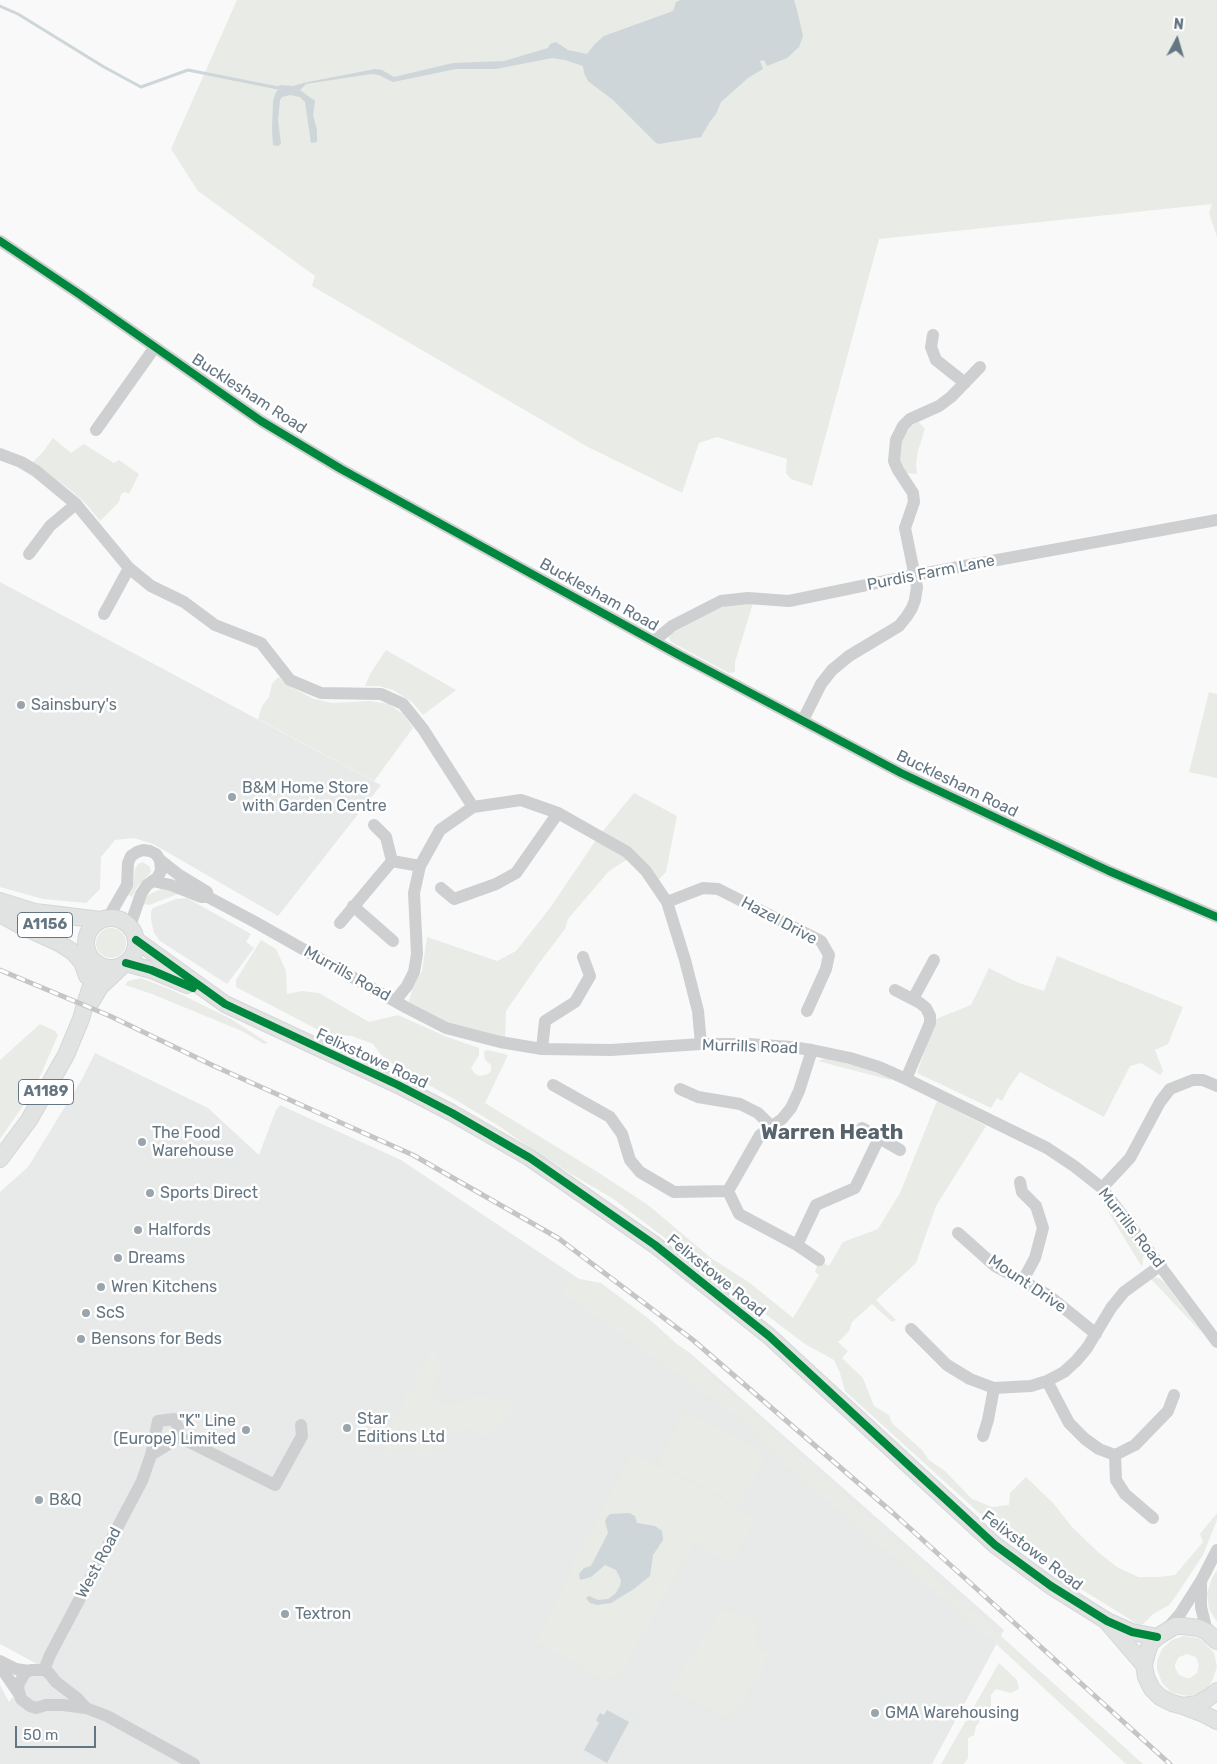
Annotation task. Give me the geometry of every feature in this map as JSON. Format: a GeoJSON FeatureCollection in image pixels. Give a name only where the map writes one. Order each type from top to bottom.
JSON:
{"type":"FeatureCollection","features":[{"type":"Feature","properties":{"kind":"main road","name":"A1156"},"geometry":{"type":"LineString","coordinates":[[0,901],[36,912],[104,919]]}},
{"type":"Feature","properties":{"kind":"main road","name":"A1156"},"geometry":{"type":"LineString","coordinates":[[0,913],[47,926],[70,936],[86,946]]}},
{"type":"Feature","properties":{"kind":"main road"},"geometry":{"type":"LineString","coordinates":[[0,913],[73,952],[84,966],[87,974],[88,998]]}},
{"type":"Feature","properties":{"kind":"main road"},"geometry":{"type":"LineString","coordinates":[[116,918],[124,921],[133,933],[136,949],[132,957],[124,965],[107,968],[94,961],[88,954],[86,946],[89,930],[104,919],[116,918]]}},
{"type":"Feature","properties":{"kind":"main road","name":"Felixstowe Road"},"geometry":{"type":"LineString","coordinates":[[133,933],[214,997]]}},
{"type":"Feature","properties":{"kind":"main road","name":"A1189"},"geometry":{"type":"LineString","coordinates":[[0,1159],[29,1120],[66,1055],[88,998],[94,977],[94,961]]}},
{"type":"Feature","properties":{"kind":"main road","name":"Felixstowe Road"},"geometry":{"type":"LineString","coordinates":[[124,965],[151,970],[214,997],[452,1113],[530,1158],[655,1245],[769,1336],[994,1544],[1051,1586],[1107,1622],[1132,1632],[1161,1634],[1175,1626],[1183,1626],[1200,1628],[1212,1637]]}},
{"type":"Feature","properties":{"kind":"main road","name":"A1189"},"geometry":{"type":"LineString","coordinates":[[81,1019],[100,987],[124,965]]}},
{"type":"Feature","properties":{"kind":"main road","name":"Felixstowe Road"},"geometry":{"type":"LineString","coordinates":[[1107,1622],[1144,1665]]}},
{"type":"Feature","properties":{"kind":"main road"},"geometry":{"type":"LineString","coordinates":[[1161,1634],[1150,1644],[1144,1665],[1146,1677],[1152,1689],[1160,1697],[1172,1704],[1183,1706],[1217,1721]]}},
{"type":"Feature","properties":{"kind":"main road"},"geometry":{"type":"LineString","coordinates":[[1183,1706],[1196,1704],[1217,1691]]}},
{"type":"Feature","properties":{"kind":"street","name":"Bucklesham Road"},"geometry":{"type":"LineString","coordinates":[[0,241],[261,421],[302,446],[679,656],[901,773],[1109,871],[1217,917]]}},
{"type":"Feature","properties":{"kind":"street"},"geometry":{"type":"LineString","coordinates":[[933,335],[931,347],[936,360],[965,383]]}},
{"type":"Feature","properties":{"kind":"street"},"geometry":{"type":"LineString","coordinates":[[96,430],[155,347]]}},
{"type":"Feature","properties":{"kind":"street"},"geometry":{"type":"LineString","coordinates":[[803,720],[821,684],[832,670],[849,656],[899,626],[907,616],[915,600],[917,587],[905,528],[914,502],[913,493],[894,462],[896,440],[903,426],[910,419],[939,406],[951,397],[980,367]]}},
{"type":"Feature","properties":{"kind":"street"},"geometry":{"type":"LineString","coordinates":[[0,454],[21,462],[36,471],[76,504],[129,568],[151,586],[184,602],[215,625],[261,643],[290,680],[321,693],[381,694],[403,704],[422,729],[473,807]]}},
{"type":"Feature","properties":{"kind":"street"},"geometry":{"type":"LineString","coordinates":[[29,554],[50,526],[76,504]]}},
{"type":"Feature","properties":{"kind":"street","name":"Purdis Farm Lane"},"geometry":{"type":"LineString","coordinates":[[654,641],[672,626],[721,601],[748,598],[788,601],[915,575],[1217,520]]}},
{"type":"Feature","properties":{"kind":"street"},"geometry":{"type":"LineString","coordinates":[[104,614],[129,568]]}},
{"type":"Feature","properties":{"kind":"street"},"geometry":{"type":"LineString","coordinates":[[395,1001],[407,986],[414,972],[417,954],[414,893],[420,866],[440,830],[473,807],[521,800],[558,813],[627,852],[646,871],[667,902],[696,1003],[701,1044]]}},
{"type":"Feature","properties":{"kind":"street"},"geometry":{"type":"LineString","coordinates":[[441,888],[454,899],[496,884],[516,873],[558,813]]}},
{"type":"Feature","properties":{"kind":"street"},"geometry":{"type":"LineString","coordinates":[[374,825],[386,837],[392,861]]}},
{"type":"Feature","properties":{"kind":"street","name":"Murrills Road"},"geometry":{"type":"LineString","coordinates":[[104,919],[128,885],[128,862],[137,852],[143,850],[156,854],[160,860],[179,875],[207,892],[208,897]]}},
{"type":"Feature","properties":{"kind":"street"},"geometry":{"type":"LineString","coordinates":[[133,933],[141,894],[157,878],[161,871],[160,860]]}},
{"type":"Feature","properties":{"kind":"street"},"geometry":{"type":"LineString","coordinates":[[392,861],[420,866]]}},
{"type":"Feature","properties":{"kind":"street"},"geometry":{"type":"LineString","coordinates":[[340,922],[392,861]]}},
{"type":"Feature","properties":{"kind":"street","name":"Murrills Road"},"geometry":{"type":"LineString","coordinates":[[152,882],[171,885],[201,897],[208,897],[446,1028],[500,1042],[542,1049],[611,1050],[701,1044],[748,1044],[812,1050],[857,1061],[906,1078],[1047,1148],[1102,1188],[1217,1342]]}},
{"type":"Feature","properties":{"kind":"street","name":"Hazel Drive"},"geometry":{"type":"LineString","coordinates":[[667,902],[703,888],[718,889],[821,941],[829,955],[826,969],[807,1011]]}},
{"type":"Feature","properties":{"kind":"street"},"geometry":{"type":"LineString","coordinates":[[353,906],[393,941]]}},
{"type":"Feature","properties":{"kind":"street"},"geometry":{"type":"LineString","coordinates":[[542,1049],[546,1021],[575,1002],[590,976],[583,958]]}},
{"type":"Feature","properties":{"kind":"street"},"geometry":{"type":"LineString","coordinates":[[913,999],[934,960]]}},
{"type":"Feature","properties":{"kind":"street"},"geometry":{"type":"LineString","coordinates":[[895,990],[926,1008],[930,1016],[930,1023],[906,1078]]}},
{"type":"Feature","properties":{"kind":"street"},"geometry":{"type":"LineString","coordinates":[[728,1192],[760,1135],[782,1119],[791,1108],[799,1091],[812,1050]]}},
{"type":"Feature","properties":{"kind":"street"},"geometry":{"type":"LineString","coordinates":[[1102,1188],[1130,1158],[1160,1102],[1170,1089],[1193,1080],[1203,1080],[1217,1086]]}},
{"type":"Feature","properties":{"kind":"street"},"geometry":{"type":"LineString","coordinates":[[554,1085],[610,1117],[622,1134],[630,1160],[640,1172],[674,1192],[728,1192]]}},
{"type":"Feature","properties":{"kind":"street"},"geometry":{"type":"LineString","coordinates":[[680,1089],[698,1097],[740,1104],[758,1113],[770,1126]]}},
{"type":"Feature","properties":{"kind":"street"},"geometry":{"type":"LineString","coordinates":[[862,1128],[900,1150]]}},
{"type":"Feature","properties":{"kind":"street"},"geometry":{"type":"LineString","coordinates":[[797,1245],[816,1205],[855,1188],[879,1138]]}},
{"type":"Feature","properties":{"kind":"street"},"geometry":{"type":"LineString","coordinates":[[1020,1182],[1022,1192],[1036,1206],[1043,1228],[1035,1258],[1022,1280]]}},
{"type":"Feature","properties":{"kind":"street"},"geometry":{"type":"LineString","coordinates":[[728,1192],[739,1214],[797,1245],[819,1260]]}},
{"type":"Feature","properties":{"kind":"street","name":"Mount Drive"},"geometry":{"type":"LineString","coordinates":[[958,1233],[995,1266],[1048,1295],[1096,1334]]}},
{"type":"Feature","properties":{"kind":"street"},"geometry":{"type":"LineString","coordinates":[[910,1329],[948,1365],[970,1380],[994,1388],[1031,1386],[1047,1381],[1064,1372],[1076,1361],[1096,1334],[1111,1308],[1124,1292],[1160,1265]]}},
{"type":"Feature","properties":{"kind":"street"},"geometry":{"type":"LineString","coordinates":[[1047,1381],[1069,1423],[1085,1439],[1099,1449],[1115,1455],[1135,1445],[1168,1411],[1174,1395]]}},
{"type":"Feature","properties":{"kind":"street"},"geometry":{"type":"LineString","coordinates":[[983,1436],[994,1388]]}},
{"type":"Feature","properties":{"kind":"street","name":"West Road"},"geometry":{"type":"LineString","coordinates":[[44,1670],[50,1655],[142,1481],[151,1455],[158,1421],[174,1419],[178,1427],[178,1436]]}},
{"type":"Feature","properties":{"kind":"street"},"geometry":{"type":"LineString","coordinates":[[151,1455],[178,1436],[275,1485],[302,1436],[301,1425]]}},
{"type":"Feature","properties":{"kind":"street"},"geometry":{"type":"LineString","coordinates":[[1115,1455],[1116,1480],[1125,1494],[1153,1518]]}},
{"type":"Feature","properties":{"kind":"street"},"geometry":{"type":"LineString","coordinates":[[1161,1634],[1180,1614],[1201,1581],[1217,1550]]}},
{"type":"Feature","properties":{"kind":"street"},"geometry":{"type":"LineString","coordinates":[[1201,1581],[1201,1607],[1212,1637]]}},
{"type":"Feature","properties":{"kind":"street"},"geometry":{"type":"LineString","coordinates":[[0,1661],[16,1669],[29,1672]]}},
{"type":"Feature","properties":{"kind":"street"},"geometry":{"type":"LineString","coordinates":[[0,1666],[24,1703],[36,1708],[46,1705],[53,1700],[56,1694],[56,1682]]}},
{"type":"Feature","properties":{"kind":"street"},"geometry":{"type":"LineString","coordinates":[[19,1694],[21,1678],[37,1669],[44,1670],[86,1708]]}},
{"type":"Feature","properties":{"kind":"street"},"geometry":{"type":"LineString","coordinates":[[46,1705],[86,1708],[107,1716],[194,1764]]}},
{"type":"Feature","properties":{"kind":"shaded area"},"geometry":{"type":"Polygon","coordinates":[[[237,0],[1217,0],[1217,237],[1209,213],[1212,204],[879,239],[812,486],[791,479],[786,473],[787,459],[717,437],[699,443],[682,493],[588,447],[312,286],[315,276],[198,191],[171,149],[237,0]]]}},
{"type":"Feature","properties":{"kind":"shaded area"},"geometry":{"type":"Polygon","coordinates":[[[680,0],[794,0],[803,36],[799,47],[787,58],[767,66],[764,60],[760,61],[763,69],[748,78],[721,102],[716,114],[701,137],[656,143],[613,100],[588,81],[583,66],[552,58],[496,69],[456,69],[393,82],[379,75],[371,74],[306,84],[300,90],[315,101],[313,115],[317,130],[317,142],[311,143],[305,102],[300,97],[290,95],[282,97],[280,100],[278,120],[281,144],[278,146],[273,145],[273,101],[279,89],[273,88],[281,85],[293,86],[375,69],[382,70],[394,77],[453,63],[504,61],[548,48],[550,44],[556,42],[568,50],[587,54],[604,36],[673,11],[676,2],[680,0]]]}},
{"type":"Feature","properties":{"kind":"shaded area"},"geometry":{"type":"Polygon","coordinates":[[[918,421],[925,429],[918,451],[917,474],[905,473],[898,464],[900,443],[906,432],[918,421]]]}},
{"type":"Feature","properties":{"kind":"shaded area"},"geometry":{"type":"Polygon","coordinates":[[[53,438],[71,453],[84,444],[114,463],[119,460],[139,474],[129,494],[125,492],[121,494],[119,502],[100,521],[73,492],[33,462],[53,438]]]}},
{"type":"Feature","properties":{"kind":"shaded area"},"geometry":{"type":"Polygon","coordinates":[[[0,582],[381,785],[278,916],[153,844],[134,838],[115,840],[101,857],[100,889],[86,903],[43,899],[0,887],[0,582]]]}},
{"type":"Feature","properties":{"kind":"shaded area"},"geometry":{"type":"Polygon","coordinates":[[[753,603],[735,662],[735,672],[729,673],[671,642],[669,638],[670,634],[727,605],[753,603]]]}},
{"type":"Feature","properties":{"kind":"shaded area"},"geometry":{"type":"Polygon","coordinates":[[[386,650],[456,690],[423,715],[412,702],[393,690],[379,686],[365,686],[370,674],[386,650]]]}},
{"type":"Feature","properties":{"kind":"shaded area"},"geometry":{"type":"Polygon","coordinates":[[[278,677],[293,688],[314,699],[332,703],[370,701],[389,704],[403,714],[413,728],[374,781],[258,719],[262,706],[269,697],[272,684],[278,677]]]}},
{"type":"Feature","properties":{"kind":"shaded area"},"geometry":{"type":"Polygon","coordinates":[[[1209,692],[1217,694],[1217,778],[1189,772],[1209,692]]]}},
{"type":"Feature","properties":{"kind":"shaded area"},"geometry":{"type":"Polygon","coordinates":[[[634,793],[677,816],[666,872],[654,884],[631,857],[609,871],[568,919],[565,929],[506,1011],[505,1043],[407,1008],[413,987],[422,971],[427,937],[497,961],[516,951],[550,908],[598,837],[634,793]]]}},
{"type":"Feature","properties":{"kind":"shaded area"},"geometry":{"type":"Polygon","coordinates":[[[143,862],[150,867],[151,872],[137,887],[132,897],[128,895],[133,884],[135,869],[138,864],[143,862]]]}},
{"type":"Feature","properties":{"kind":"shaded area"},"geometry":{"type":"Polygon","coordinates":[[[162,889],[175,891],[178,894],[149,905],[143,904],[147,896],[162,889]]]}},
{"type":"Feature","properties":{"kind":"shaded area"},"geometry":{"type":"Polygon","coordinates":[[[187,898],[251,934],[246,942],[254,948],[227,984],[160,941],[154,933],[151,920],[153,908],[176,899],[187,898]]]}},
{"type":"Feature","properties":{"kind":"shaded area"},"geometry":{"type":"Polygon","coordinates":[[[111,928],[122,932],[126,943],[122,954],[111,958],[100,954],[96,943],[100,932],[111,928]]]}},
{"type":"Feature","properties":{"kind":"shaded area"},"geometry":{"type":"Polygon","coordinates":[[[261,940],[276,949],[286,971],[287,994],[302,991],[319,993],[369,1022],[398,1015],[447,1037],[479,1048],[479,1055],[471,1068],[475,1074],[480,1076],[491,1071],[491,1065],[485,1060],[484,1051],[488,1050],[508,1055],[485,1103],[648,1205],[711,1258],[750,1283],[793,1318],[819,1275],[815,1272],[819,1260],[829,1266],[843,1242],[878,1229],[900,1193],[937,1101],[986,1126],[936,1206],[916,1263],[876,1300],[896,1320],[892,1322],[872,1304],[852,1322],[849,1331],[838,1342],[848,1351],[842,1358],[863,1378],[874,1406],[889,1415],[892,1423],[922,1450],[929,1460],[945,1471],[972,1499],[992,1507],[1009,1505],[1010,1493],[1026,1477],[1098,1552],[1117,1567],[1138,1577],[1175,1575],[1203,1542],[1200,1534],[1217,1513],[1217,1520],[1203,1555],[1178,1593],[1169,1605],[1139,1625],[1052,1571],[978,1512],[845,1391],[834,1360],[805,1344],[612,1198],[571,1174],[499,1126],[398,1068],[382,1056],[373,1044],[352,1036],[326,1034],[236,987],[236,980],[261,940]]]}},
{"type":"Feature","properties":{"kind":"shaded area"},"geometry":{"type":"Polygon","coordinates":[[[1057,956],[1183,1007],[1168,1044],[1155,1050],[1163,1071],[1160,1075],[1141,1063],[1130,1066],[1104,1117],[1020,1072],[1002,1101],[997,1098],[991,1108],[917,1073],[936,1019],[971,1005],[989,968],[1019,983],[1044,991],[1057,956]]]}},
{"type":"Feature","properties":{"kind":"shaded area"},"geometry":{"type":"Polygon","coordinates":[[[141,978],[174,991],[231,1019],[268,1043],[264,1044],[242,1031],[152,994],[125,985],[128,981],[141,978]]]}},
{"type":"Feature","properties":{"kind":"shaded area"},"geometry":{"type":"Polygon","coordinates":[[[40,1024],[55,1031],[58,1035],[34,1090],[0,1139],[0,1060],[40,1024]]]}},
{"type":"Feature","properties":{"kind":"shaded area"},"geometry":{"type":"Polygon","coordinates":[[[95,1053],[208,1108],[259,1155],[276,1110],[280,1105],[401,1160],[690,1353],[1004,1630],[932,1764],[0,1764],[0,1685],[9,1702],[37,1664],[0,1644],[0,1192],[28,1167],[82,1079],[95,1053]]]}},
{"type":"Feature","properties":{"kind":"shaded area"},"geometry":{"type":"Polygon","coordinates":[[[827,1058],[891,1078],[890,1080],[818,1061],[827,1058]]]}},
{"type":"Feature","properties":{"kind":"shaded area"},"geometry":{"type":"Polygon","coordinates":[[[1098,1195],[1144,1254],[1142,1267],[1098,1195]]]}},
{"type":"Feature","properties":{"kind":"shaded area"},"geometry":{"type":"Polygon","coordinates":[[[569,1277],[601,1283],[648,1318],[1143,1764],[1126,1764],[995,1643],[787,1467],[736,1416],[561,1292],[569,1277]]]}},
{"type":"Feature","properties":{"kind":"shaded area"},"geometry":{"type":"Polygon","coordinates":[[[1150,1278],[1159,1278],[1166,1284],[1202,1333],[1150,1278]]]}},
{"type":"Feature","properties":{"kind":"shaded area"},"geometry":{"type":"Polygon","coordinates":[[[432,1351],[436,1353],[440,1361],[440,1372],[433,1386],[434,1398],[439,1405],[450,1406],[482,1396],[495,1402],[512,1396],[514,1400],[513,1409],[501,1424],[486,1436],[464,1429],[439,1439],[431,1455],[420,1456],[412,1444],[406,1443],[387,1457],[383,1455],[382,1441],[389,1433],[393,1417],[400,1413],[405,1395],[416,1383],[417,1370],[432,1351]]]}},
{"type":"Feature","properties":{"kind":"shaded area"},"geometry":{"type":"Polygon","coordinates":[[[686,1411],[767,1455],[739,1506],[658,1462],[686,1411]]]}},
{"type":"Feature","properties":{"kind":"shaded area"},"geometry":{"type":"Polygon","coordinates":[[[633,1452],[757,1519],[731,1563],[694,1543],[624,1669],[617,1677],[603,1679],[535,1641],[574,1567],[573,1563],[633,1452]]]}},
{"type":"Feature","properties":{"kind":"shaded area"},"geometry":{"type":"Polygon","coordinates":[[[629,1513],[635,1516],[637,1523],[655,1526],[662,1531],[663,1540],[653,1555],[650,1576],[634,1589],[611,1603],[597,1605],[590,1603],[586,1598],[589,1596],[598,1600],[608,1599],[615,1594],[621,1580],[616,1570],[605,1565],[591,1577],[580,1580],[579,1574],[584,1568],[591,1566],[608,1533],[605,1521],[607,1517],[610,1514],[629,1513]]]}},
{"type":"Feature","properties":{"kind":"shaded area"},"geometry":{"type":"Polygon","coordinates":[[[1217,1570],[1217,1622],[1209,1609],[1207,1593],[1217,1570]]]}},
{"type":"Feature","properties":{"kind":"shaded area"},"geometry":{"type":"Polygon","coordinates":[[[721,1609],[756,1620],[758,1624],[755,1635],[757,1649],[768,1654],[762,1671],[752,1682],[746,1697],[739,1702],[730,1719],[671,1688],[721,1609]]]}},
{"type":"Feature","properties":{"kind":"shaded area"},"geometry":{"type":"Polygon","coordinates":[[[1183,1636],[1198,1638],[1214,1653],[1217,1667],[1212,1681],[1202,1692],[1188,1696],[1173,1693],[1162,1683],[1157,1669],[1157,1661],[1162,1649],[1172,1640],[1183,1636]],[[1187,1654],[1179,1657],[1175,1668],[1179,1675],[1190,1678],[1197,1673],[1199,1666],[1196,1657],[1187,1654]]]}},
{"type":"Feature","properties":{"kind":"shaded area"},"geometry":{"type":"Polygon","coordinates":[[[999,1663],[1017,1680],[1019,1689],[1011,1693],[996,1689],[991,1695],[991,1706],[986,1713],[980,1716],[974,1735],[968,1738],[968,1758],[964,1764],[941,1764],[999,1663]]]}},
{"type":"Feature","properties":{"kind":"shaded area"},"geometry":{"type":"Polygon","coordinates":[[[607,1710],[629,1722],[607,1763],[584,1750],[599,1723],[596,1720],[600,1713],[604,1715],[607,1710]]]}},
{"type":"Feature","properties":{"kind":"waterway"},"geometry":{"type":"LineString","coordinates":[[0,6],[18,14],[104,67],[141,87],[188,70],[278,88]]}},
{"type":"Feature","properties":{"kind":"railway"},"geometry":{"type":"LineString","coordinates":[[0,970],[110,1016],[214,1066],[413,1155],[558,1238],[693,1340],[893,1513],[1170,1764]]}},
{"type":"Feature","properties":{"kind":"cycle path"},"geometry":{"type":"LineString","coordinates":[[0,241],[261,421],[341,469],[679,655],[901,773],[1109,871],[1217,917]]}},
{"type":"Feature","properties":{"kind":"cycle path"},"geometry":{"type":"LineString","coordinates":[[136,940],[225,1004],[398,1085],[452,1113],[530,1158],[655,1245],[769,1336],[995,1545],[1051,1586],[1107,1621],[1132,1632],[1157,1637]]}},
{"type":"Feature","properties":{"kind":"cycle path"},"geometry":{"type":"LineString","coordinates":[[126,963],[151,970],[193,988]]}},
{"type":"Feature","properties":{"kind":"place","name":"Sainsbury's"},"geometry":{"type":"Point","coordinates":[21,705]}},
{"type":"Feature","properties":{"kind":"place","name":"B&M Home Store with Garden Centre"},"geometry":{"type":"Point","coordinates":[232,797]}},
{"type":"Feature","properties":{"kind":"place","name":"The Food Warehouse"},"geometry":{"type":"Point","coordinates":[142,1142]}},
{"type":"Feature","properties":{"kind":"place","name":"Sports Direct"},"geometry":{"type":"Point","coordinates":[150,1193]}},
{"type":"Feature","properties":{"kind":"place","name":"Halfords"},"geometry":{"type":"Point","coordinates":[138,1230]}},
{"type":"Feature","properties":{"kind":"place","name":"Dreams"},"geometry":{"type":"Point","coordinates":[118,1258]}},
{"type":"Feature","properties":{"kind":"place","name":"Wren Kitchens"},"geometry":{"type":"Point","coordinates":[101,1287]}},
{"type":"Feature","properties":{"kind":"place","name":"ScS"},"geometry":{"type":"Point","coordinates":[86,1313]}},
{"type":"Feature","properties":{"kind":"place","name":"Bensons for Beds"},"geometry":{"type":"Point","coordinates":[81,1339]}},
{"type":"Feature","properties":{"kind":"place","name":"Star Editions Ltd"},"geometry":{"type":"Point","coordinates":[347,1428]}},
{"type":"Feature","properties":{"kind":"place","name":"\"K\" Line (Europe) Limited"},"geometry":{"type":"Point","coordinates":[246,1430]}},
{"type":"Feature","properties":{"kind":"place","name":"B&Q"},"geometry":{"type":"Point","coordinates":[39,1500]}},
{"type":"Feature","properties":{"kind":"place","name":"Textron"},"geometry":{"type":"Point","coordinates":[285,1614]}},
{"type":"Feature","properties":{"kind":"place","name":"GMA Warehousing"},"geometry":{"type":"Point","coordinates":[875,1713]}},
{"type":"Feature","properties":{"kind":"district","name":"Warren Heath"},"geometry":{"type":"Point","coordinates":[832,1133]}}]}
